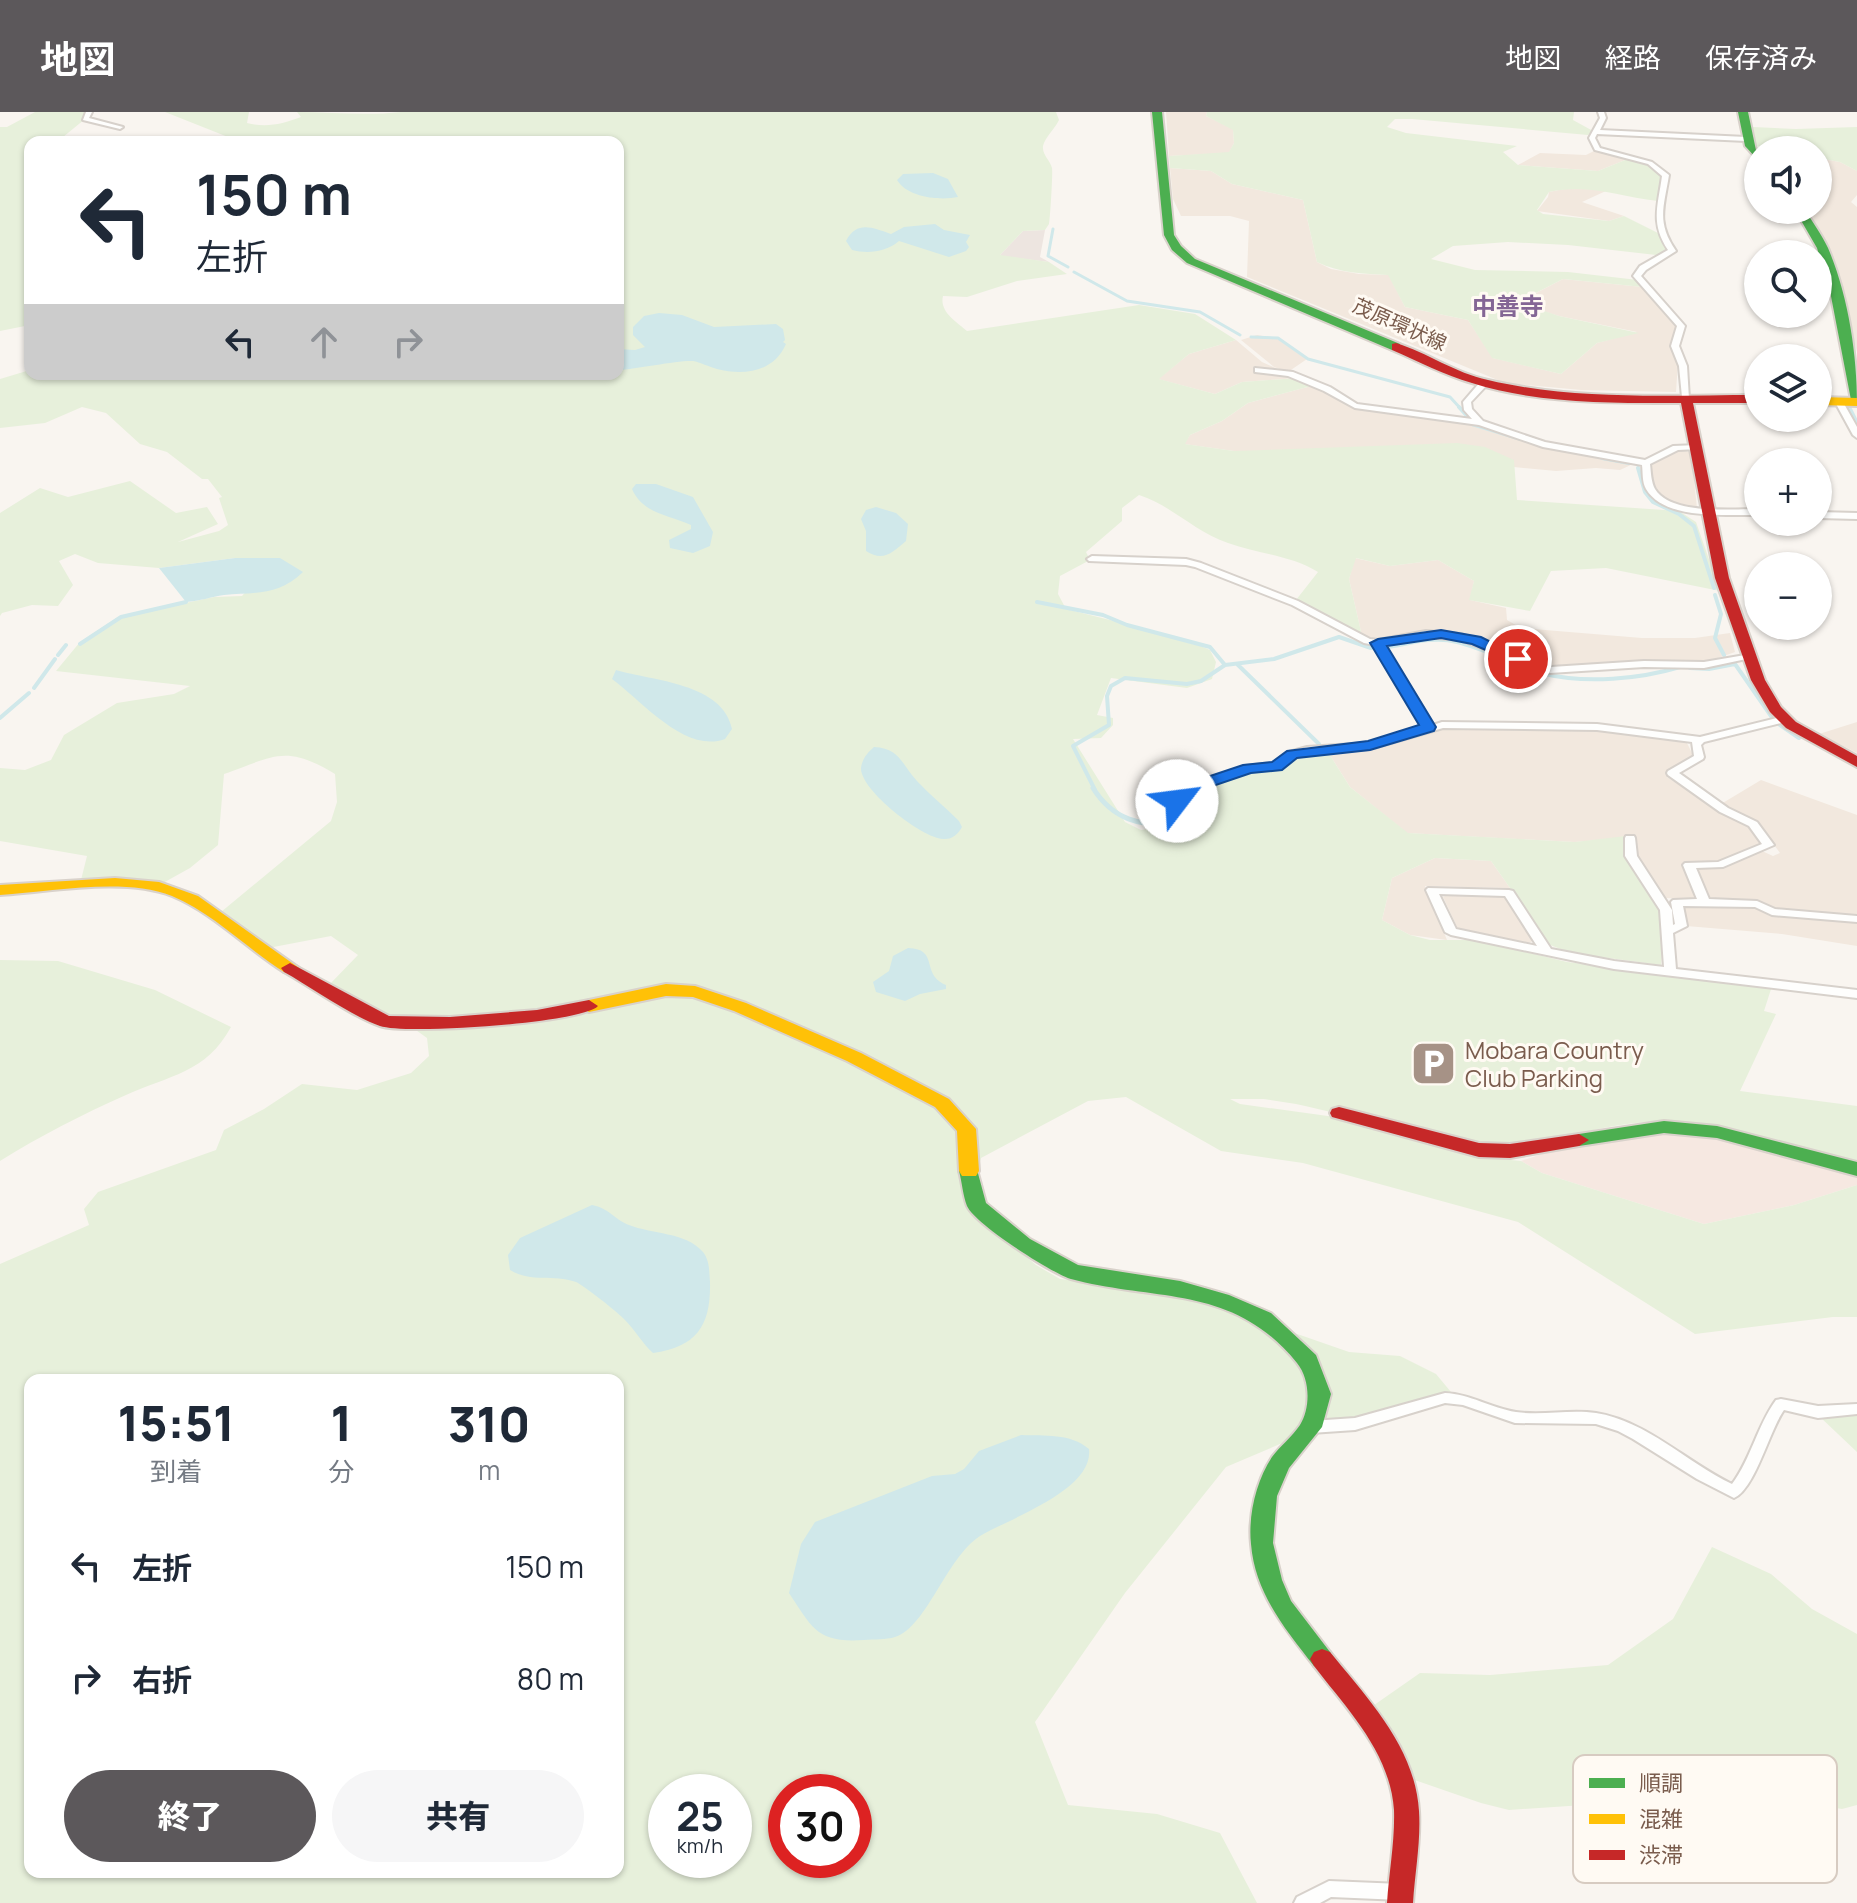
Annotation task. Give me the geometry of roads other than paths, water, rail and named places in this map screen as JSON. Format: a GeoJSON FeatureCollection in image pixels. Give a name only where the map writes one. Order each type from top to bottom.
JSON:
{"type":"FeatureCollection","features":[{"type":"Feature","properties":{"kind":"street"},"geometry":{"type":"LineString","coordinates":[[89,112],[85,119],[120,127]]}},
{"type":"Feature","properties":{"kind":"street","name":"茂原環状線"},"geometry":{"type":"LineString","coordinates":[[1157,112],[1171,242],[1191,261],[1484,383],[1534,392],[1744,399]]}},
{"type":"Feature","properties":{"kind":"street"},"geometry":{"type":"LineString","coordinates":[[1601,112],[1603,118],[1592,138],[1597,149],[1650,163],[1666,175],[1659,220],[1662,236],[1672,251],[1643,268],[1637,276],[1681,326],[1675,346],[1683,366],[1704,509],[1728,605],[1758,685],[1798,731],[1857,762]]}},
{"type":"Feature","properties":{"kind":"street"},"geometry":{"type":"LineString","coordinates":[[1743,112],[1747,120],[1746,136]]}},
{"type":"Feature","properties":{"kind":"street"},"geometry":{"type":"LineString","coordinates":[[1595,132],[1744,139]]}},
{"type":"Feature","properties":{"kind":"street"},"geometry":{"type":"LineString","coordinates":[[1808,224],[1822,248],[1836,291],[1857,435]]}},
{"type":"Feature","properties":{"kind":"street"},"geometry":{"type":"LineString","coordinates":[[1258,370],[1290,374],[1358,407],[1480,423],[1543,444],[1646,463],[1676,448],[1695,447]]}},
{"type":"Feature","properties":{"kind":"street"},"geometry":{"type":"LineString","coordinates":[[1480,423],[1466,406],[1484,383]]}},
{"type":"Feature","properties":{"kind":"street"},"geometry":{"type":"LineString","coordinates":[[1646,463],[1649,486],[1662,502],[1691,511],[1744,511]]}},
{"type":"Feature","properties":{"kind":"street"},"geometry":{"type":"LineString","coordinates":[[1832,516],[1855,518]]}},
{"type":"Feature","properties":{"kind":"street"},"geometry":{"type":"LineString","coordinates":[[1092,559],[1186,562],[1295,603],[1346,632],[1378,643],[1426,634],[1455,636],[1550,670],[1644,664],[1704,665],[1748,656]]}},
{"type":"Feature","properties":{"kind":"street"},"geometry":{"type":"LineString","coordinates":[[1378,643],[1429,727]]}},
{"type":"Feature","properties":{"kind":"street"},"geometry":{"type":"LineString","coordinates":[[1183,818],[1177,801],[1183,791],[1249,768],[1276,766],[1293,754],[1307,750],[1360,747],[1429,727],[1597,727],[1700,740],[1785,719]]}},
{"type":"Feature","properties":{"kind":"street"},"geometry":{"type":"LineString","coordinates":[[1700,740],[1696,744],[1699,757],[1672,773],[1724,810],[1753,824],[1769,845],[1719,865],[1689,865],[1704,902]]}},
{"type":"Feature","properties":{"kind":"street"},"geometry":{"type":"LineString","coordinates":[[1630,838],[1631,856],[1666,910],[1670,971]]}},
{"type":"Feature","properties":{"kind":"street"},"geometry":{"type":"LineString","coordinates":[[0,890],[150,883],[179,893],[207,909],[283,964],[385,1022],[450,1023],[537,1016],[666,990],[695,992],[740,1007],[854,1057],[942,1103],[966,1129],[968,1166],[977,1206],[1023,1244],[1073,1272],[1180,1288],[1222,1300],[1264,1318],[1308,1361],[1320,1394],[1311,1427],[1290,1449],[1272,1478],[1266,1496],[1262,1543],[1274,1594],[1322,1662],[1371,1723],[1398,1765],[1406,1799],[1401,1897],[1329,1889],[1303,1903]]}},
{"type":"Feature","properties":{"kind":"street"},"geometry":{"type":"LineString","coordinates":[[1547,952],[1509,893],[1432,890],[1451,932],[1547,952],[1614,965],[1857,994]]}},
{"type":"Feature","properties":{"kind":"street"},"geometry":{"type":"LineString","coordinates":[[1668,931],[1681,926],[1677,902],[1757,904],[1772,912],[1857,919]]}},
{"type":"Feature","properties":{"kind":"street"},"geometry":{"type":"LineString","coordinates":[[1339,1113],[1479,1150],[1510,1151],[1664,1127],[1717,1132],[1857,1169]]}},
{"type":"Feature","properties":{"kind":"street"},"geometry":{"type":"LineString","coordinates":[[1311,1427],[1355,1424],[1456,1397],[1513,1416],[1548,1420],[1592,1417],[1624,1427],[1716,1485],[1734,1492],[1746,1479],[1762,1432],[1781,1404],[1818,1412],[1857,1409]]}},
{"type":"Feature","properties":{"kind":"water"},"geometry":{"type":"Polygon","coordinates":[[[933,173],[948,179],[958,197],[916,194],[897,180],[903,174],[933,173]]]}},
{"type":"Feature","properties":{"kind":"water"},"geometry":{"type":"Polygon","coordinates":[[[935,224],[944,230],[970,235],[966,251],[949,257],[899,241],[883,250],[864,252],[852,250],[846,241],[850,234],[860,228],[891,234],[904,227],[935,224]]]}},
{"type":"Feature","properties":{"kind":"water"},"geometry":{"type":"Polygon","coordinates":[[[659,313],[682,315],[714,327],[776,324],[783,329],[783,342],[786,344],[774,361],[748,372],[727,371],[693,361],[624,369],[624,349],[645,347],[633,335],[633,327],[644,316],[659,313]]]}},
{"type":"Feature","properties":{"kind":"water"},"geometry":{"type":"Polygon","coordinates":[[[636,484],[656,484],[693,497],[713,532],[710,546],[693,553],[670,548],[669,540],[691,529],[691,525],[657,513],[643,504],[632,489],[636,484]]]}},
{"type":"Feature","properties":{"kind":"water"},"geometry":{"type":"Polygon","coordinates":[[[876,507],[896,513],[908,524],[906,541],[882,556],[866,551],[866,531],[861,519],[866,510],[876,507]]]}},
{"type":"Feature","properties":{"kind":"water"},"geometry":{"type":"Polygon","coordinates":[[[235,558],[280,558],[303,572],[275,589],[186,602],[159,568],[235,558]]]}},
{"type":"Feature","properties":{"kind":"water"},"geometry":{"type":"Polygon","coordinates":[[[616,670],[667,681],[701,693],[726,714],[732,729],[725,739],[710,742],[679,732],[612,679],[616,670]]]}},
{"type":"Feature","properties":{"kind":"water"},"geometry":{"type":"Polygon","coordinates":[[[874,747],[890,750],[900,758],[917,781],[959,821],[962,827],[957,834],[946,839],[933,837],[881,800],[863,777],[861,768],[874,747]]]}},
{"type":"Feature","properties":{"kind":"water"},"geometry":{"type":"Polygon","coordinates":[[[908,948],[924,953],[934,975],[946,985],[946,989],[920,994],[905,1001],[876,992],[873,982],[889,971],[893,956],[908,948]]]}},
{"type":"Feature","properties":{"kind":"water"},"geometry":{"type":"Polygon","coordinates":[[[592,1205],[629,1225],[678,1237],[696,1245],[703,1252],[709,1266],[710,1297],[704,1321],[691,1339],[653,1353],[621,1316],[580,1284],[526,1276],[510,1270],[508,1255],[520,1238],[592,1205]]]}},
{"type":"Feature","properties":{"kind":"water"},"geometry":{"type":"Polygon","coordinates":[[[1021,1435],[1074,1440],[1089,1449],[1087,1464],[1065,1490],[980,1536],[968,1546],[917,1620],[906,1631],[888,1639],[848,1640],[826,1636],[811,1624],[789,1593],[801,1544],[815,1522],[932,1476],[955,1474],[964,1469],[979,1451],[1021,1435]]]}},
{"type":"Feature","properties":{"kind":"waterway"},"geometry":{"type":"LineString","coordinates":[[1053,229],[1048,256],[1068,267]]}},
{"type":"Feature","properties":{"kind":"waterway"},"geometry":{"type":"LineString","coordinates":[[1074,272],[1127,301],[1200,312],[1240,335]]}},
{"type":"Feature","properties":{"kind":"waterway"},"geometry":{"type":"LineString","coordinates":[[1251,337],[1278,338],[1308,359],[1450,397],[1461,409]]}},
{"type":"Feature","properties":{"kind":"waterway"},"geometry":{"type":"LineString","coordinates":[[1459,407],[1468,417]]}},
{"type":"Feature","properties":{"kind":"waterway"},"geometry":{"type":"LineString","coordinates":[[1849,407],[1857,423]]}},
{"type":"Feature","properties":{"kind":"waterway"},"geometry":{"type":"LineString","coordinates":[[1472,424],[1521,439]]}},
{"type":"Feature","properties":{"kind":"waterway"},"geometry":{"type":"LineString","coordinates":[[1602,458],[1629,463]]}},
{"type":"Feature","properties":{"kind":"waterway"},"geometry":{"type":"LineString","coordinates":[[1638,468],[1645,492],[1653,502],[1679,514],[1694,526],[1714,588]]}},
{"type":"Feature","properties":{"kind":"waterway"},"geometry":{"type":"LineString","coordinates":[[1715,595],[1721,614],[1715,638],[1724,655]]}},
{"type":"Feature","properties":{"kind":"waterway"},"geometry":{"type":"LineString","coordinates":[[80,644],[121,617],[186,602]]}},
{"type":"Feature","properties":{"kind":"waterway"},"geometry":{"type":"LineString","coordinates":[[1037,602],[1103,615],[1127,625],[1210,647],[1225,665]]}},
{"type":"Feature","properties":{"kind":"waterway"},"geometry":{"type":"LineString","coordinates":[[1225,665],[1274,659],[1339,637],[1371,648]]}},
{"type":"Feature","properties":{"kind":"waterway"},"geometry":{"type":"LineString","coordinates":[[1389,647],[1449,640],[1545,674],[1578,679],[1631,677],[1680,667]]}},
{"type":"Feature","properties":{"kind":"waterway"},"geometry":{"type":"LineString","coordinates":[[58,655],[66,645]]}},
{"type":"Feature","properties":{"kind":"waterway"},"geometry":{"type":"LineString","coordinates":[[34,688],[55,659]]}},
{"type":"Feature","properties":{"kind":"waterway"},"geometry":{"type":"LineString","coordinates":[[1237,664],[1319,744]]}},
{"type":"Feature","properties":{"kind":"waterway"},"geometry":{"type":"LineString","coordinates":[[1690,668],[1709,669],[1735,664],[1771,716]]}},
{"type":"Feature","properties":{"kind":"waterway"},"geometry":{"type":"LineString","coordinates":[[1095,790],[1073,746],[1109,725],[1107,696],[1111,686],[1125,678],[1187,684],[1201,681],[1225,665]]}},
{"type":"Feature","properties":{"kind":"waterway"},"geometry":{"type":"LineString","coordinates":[[0,718],[29,693]]}},
{"type":"Feature","properties":{"kind":"waterway"},"geometry":{"type":"LineString","coordinates":[[1780,725],[1799,738]]}},
{"type":"Feature","properties":{"kind":"waterway"},"geometry":{"type":"LineString","coordinates":[[1093,788],[1109,807],[1128,819],[1176,825]]}},
{"type":"Feature","properties":{"kind":"place","name":"Mobara Country Club Parking"},"geometry":{"type":"Point","coordinates":[1434,1063]}},
{"type":"Feature","properties":{"kind":"district","name":"中善寺"},"geometry":{"type":"Point","coordinates":[1508,305]}}]}
